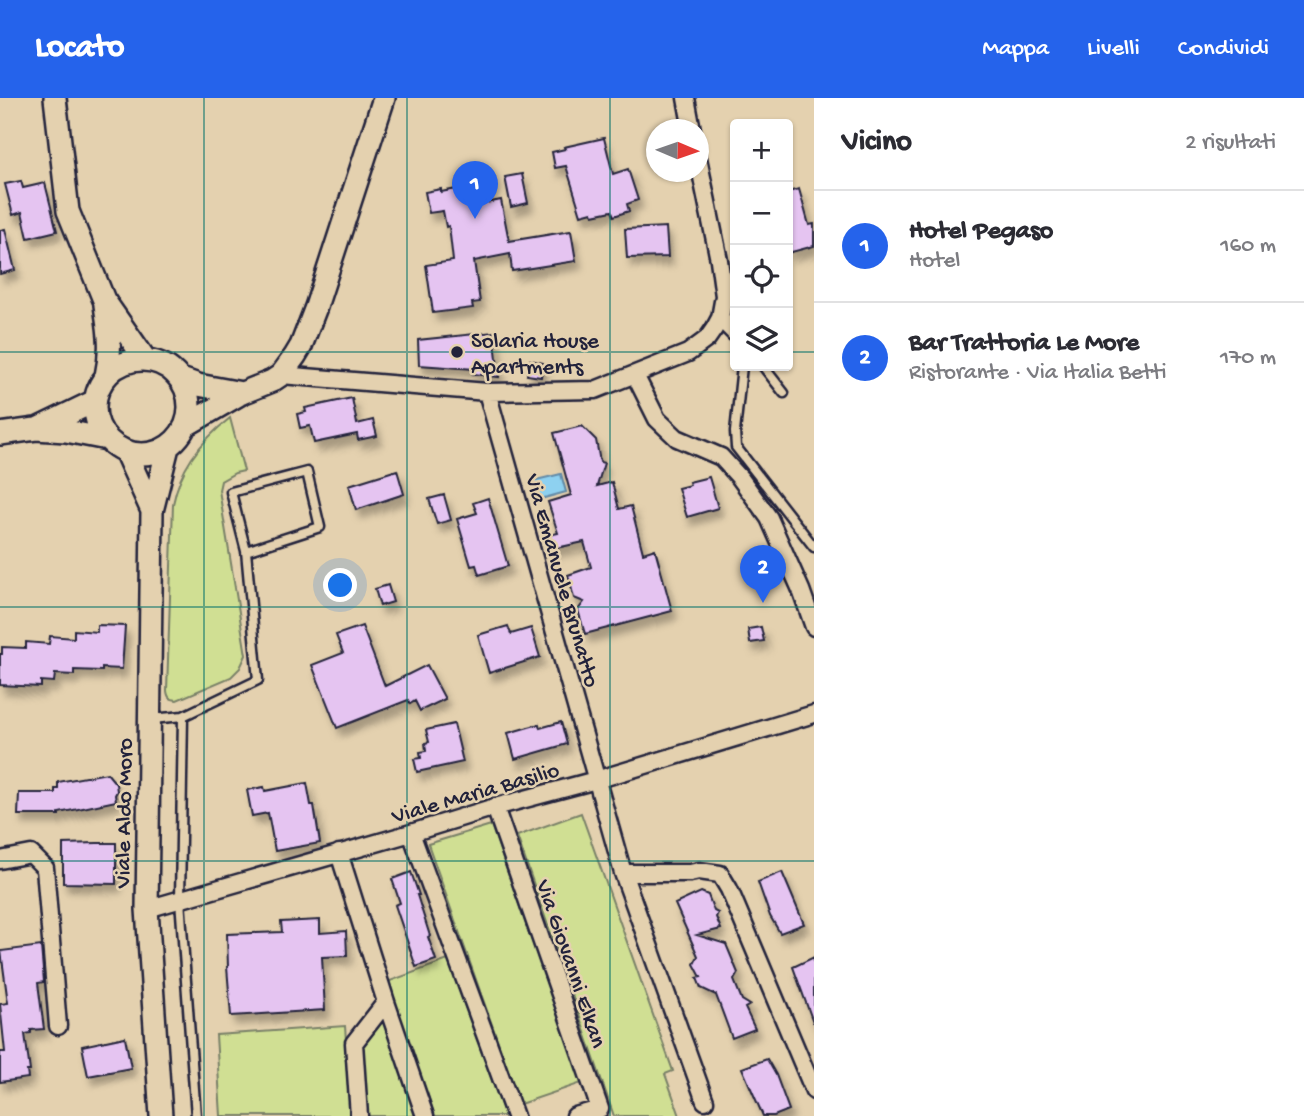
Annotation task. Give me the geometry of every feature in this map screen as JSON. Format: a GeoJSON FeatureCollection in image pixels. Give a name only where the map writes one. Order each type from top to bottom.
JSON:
{"type":"FeatureCollection","features":[{"type":"Feature","properties":{"kind":"main road"},"geometry":{"type":"LineString","coordinates":[[55,98],[68,211],[104,300],[145,359]]}},
{"type":"Feature","properties":{"kind":"main road"},"geometry":{"type":"LineString","coordinates":[[186,426],[242,393],[281,375],[295,356],[306,334],[384,98]]}},
{"type":"Feature","properties":{"kind":"main road"},"geometry":{"type":"LineString","coordinates":[[104,300],[110,357],[106,376]]}},
{"type":"Feature","properties":{"kind":"main road"},"geometry":{"type":"LineString","coordinates":[[0,434],[36,429],[66,431],[140,454],[155,453],[178,438],[186,426],[190,410],[188,394],[181,379],[171,369],[159,362],[130,360],[117,366],[106,376],[98,388],[95,415],[100,428],[116,445]]}},
{"type":"Feature","properties":{"kind":"main road"},"geometry":{"type":"LineString","coordinates":[[181,379],[242,393]]}},
{"type":"Feature","properties":{"kind":"main road"},"geometry":{"type":"LineString","coordinates":[[36,429],[95,401]]}},
{"type":"Feature","properties":{"kind":"main road","name":"Viale Aldo Moro"},"geometry":{"type":"LineString","coordinates":[[116,445],[152,511]]}},
{"type":"Feature","properties":{"kind":"main road","name":"Viale Aldo Moro"},"geometry":{"type":"LineString","coordinates":[[160,1116],[147,909],[149,719],[152,511],[168,447]]}},
{"type":"Feature","properties":{"kind":"street"},"geometry":{"type":"LineString","coordinates":[[686,98],[690,119]]}},
{"type":"Feature","properties":{"kind":"street"},"geometry":{"type":"LineString","coordinates":[[281,375],[488,392],[595,390],[688,353],[698,347],[714,329],[720,318],[724,296],[703,182]]}},
{"type":"Feature","properties":{"kind":"street"},"geometry":{"type":"LineString","coordinates":[[720,318],[730,328]]}},
{"type":"Feature","properties":{"kind":"street"},"geometry":{"type":"LineString","coordinates":[[635,375],[657,419],[677,438],[721,457],[755,498],[769,518],[814,626]]}},
{"type":"Feature","properties":{"kind":"street","name":"Via Emanuele Brunatto"},"geometry":{"type":"LineString","coordinates":[[488,392],[623,873],[705,1101]]}},
{"type":"Feature","properties":{"kind":"street","name":"Viale Maria Basilio"},"geometry":{"type":"LineString","coordinates":[[147,909],[596,780],[814,714]]}},
{"type":"Feature","properties":{"kind":"street","name":"Via Giovanni Elkan"},"geometry":{"type":"LineString","coordinates":[[495,807],[601,1112],[575,1116]]}},
{"type":"Feature","properties":{"kind":"street"},"geometry":{"type":"LineString","coordinates":[[411,833],[514,1116]]}},
{"type":"Feature","properties":{"kind":"street"},"geometry":{"type":"LineString","coordinates":[[339,853],[425,1116]]}},
{"type":"Feature","properties":{"kind":"street"},"geometry":{"type":"LineString","coordinates":[[0,860],[31,854],[45,868],[58,1026]]}},
{"type":"Feature","properties":{"kind":"street"},"geometry":{"type":"LineString","coordinates":[[623,873],[690,873],[699,870],[720,874],[729,889],[814,1091]]}},
{"type":"Feature","properties":{"kind":"street"},"geometry":{"type":"LineString","coordinates":[[359,1116],[354,1043],[386,1003]]}},
{"type":"Feature","properties":{"kind":"lane"},"geometry":{"type":"LineString","coordinates":[[741,371],[736,447],[814,547]]}},
{"type":"Feature","properties":{"kind":"lane"},"geometry":{"type":"LineString","coordinates":[[767,371],[784,393]]}},
{"type":"Feature","properties":{"kind":"lane"},"geometry":{"type":"LineString","coordinates":[[149,719],[183,716],[258,680],[246,551],[231,492],[307,472],[320,527],[246,551]]}},
{"type":"Feature","properties":{"kind":"lane"},"geometry":{"type":"LineString","coordinates":[[183,716],[180,900],[196,1116]]}},
{"type":"Feature","properties":{"kind":"green space"},"geometry":{"type":"Polygon","coordinates":[[[230,418],[244,471],[221,481],[219,490],[246,655],[240,668],[231,677],[175,700],[169,697],[167,691],[173,504],[181,478],[194,456],[210,436],[230,418]]]}},
{"type":"Feature","properties":{"kind":"green space"},"geometry":{"type":"Polygon","coordinates":[[[581,813],[673,1071],[665,1074],[680,1116],[614,1116],[517,836],[581,813]]]}},
{"type":"Feature","properties":{"kind":"green space"},"geometry":{"type":"Polygon","coordinates":[[[491,825],[582,1083],[520,1104],[428,844],[491,825]]]}},
{"type":"Feature","properties":{"kind":"green space"},"geometry":{"type":"Polygon","coordinates":[[[448,960],[505,1116],[435,1116],[387,982],[448,960]]]}},
{"type":"Feature","properties":{"kind":"green space"},"geometry":{"type":"Polygon","coordinates":[[[381,1019],[386,1024],[418,1116],[366,1116],[359,1051],[363,1037],[381,1019]]]}},
{"type":"Feature","properties":{"kind":"green space"},"geometry":{"type":"Polygon","coordinates":[[[345,1026],[351,1116],[221,1116],[216,1035],[345,1026]]]}},
{"type":"Feature","properties":{"kind":"water"},"geometry":{"type":"Polygon","coordinates":[[[561,474],[566,492],[537,500],[532,481],[561,474]]]}},
{"type":"Feature","properties":{"kind":"building"},"geometry":{"type":"Polygon","coordinates":[[[604,138],[613,174],[628,169],[638,200],[627,204],[629,211],[614,216],[612,211],[581,215],[566,166],[555,168],[552,152],[604,138]]]}},
{"type":"Feature","properties":{"kind":"building"},"geometry":{"type":"Polygon","coordinates":[[[522,174],[528,203],[511,207],[505,177],[522,174]]]}},
{"type":"Feature","properties":{"kind":"building"},"geometry":{"type":"Polygon","coordinates":[[[21,181],[23,188],[45,183],[57,231],[28,238],[22,212],[13,215],[5,184],[21,181]]]}},
{"type":"Feature","properties":{"kind":"building"},"geometry":{"type":"Polygon","coordinates":[[[472,186],[476,205],[501,200],[509,241],[571,231],[576,261],[512,271],[510,254],[474,261],[480,302],[472,303],[473,308],[433,313],[426,265],[453,261],[449,226],[446,227],[443,211],[429,213],[425,192],[472,186]]]}},
{"type":"Feature","properties":{"kind":"building"},"geometry":{"type":"Polygon","coordinates":[[[799,189],[809,225],[814,224],[814,246],[793,252],[793,245],[793,191],[799,189]]]}},
{"type":"Feature","properties":{"kind":"building"},"geometry":{"type":"Polygon","coordinates":[[[666,227],[668,257],[627,258],[625,229],[666,227]]]}},
{"type":"Feature","properties":{"kind":"building"},"geometry":{"type":"Polygon","coordinates":[[[5,229],[15,270],[0,274],[0,230],[5,229]]]}},
{"type":"Feature","properties":{"kind":"building","name":"Solaria House Apartments"},"geometry":{"type":"Polygon","coordinates":[[[494,332],[499,377],[473,374],[474,369],[419,365],[418,340],[494,332]]]}},
{"type":"Feature","properties":{"kind":"building"},"geometry":{"type":"Polygon","coordinates":[[[530,360],[543,363],[541,377],[527,375],[530,360]]]}},
{"type":"Feature","properties":{"kind":"building"},"geometry":{"type":"Polygon","coordinates":[[[352,398],[357,424],[373,420],[377,436],[358,440],[357,434],[314,443],[310,426],[300,428],[297,414],[306,412],[305,408],[352,398]]]}},
{"type":"Feature","properties":{"kind":"building"},"geometry":{"type":"Polygon","coordinates":[[[582,426],[596,440],[600,462],[604,463],[597,486],[612,482],[619,509],[631,506],[643,553],[655,549],[672,611],[585,634],[578,610],[584,602],[574,598],[568,575],[591,567],[584,542],[547,550],[544,536],[558,533],[548,502],[571,495],[554,433],[582,426]]]}},
{"type":"Feature","properties":{"kind":"building"},"geometry":{"type":"Polygon","coordinates":[[[397,470],[404,494],[356,510],[349,485],[397,470]]]}},
{"type":"Feature","properties":{"kind":"building"},"geometry":{"type":"Polygon","coordinates":[[[709,477],[718,508],[687,517],[678,488],[709,477]]]}},
{"type":"Feature","properties":{"kind":"building"},"geometry":{"type":"Polygon","coordinates":[[[444,495],[451,520],[437,524],[429,499],[444,495]]]}},
{"type":"Feature","properties":{"kind":"building"},"geometry":{"type":"Polygon","coordinates":[[[488,498],[508,566],[479,575],[476,565],[471,566],[457,519],[477,513],[473,503],[488,498]]]}},
{"type":"Feature","properties":{"kind":"building"},"geometry":{"type":"Polygon","coordinates":[[[388,585],[393,602],[380,606],[375,589],[388,585]]]}},
{"type":"Feature","properties":{"kind":"building"},"geometry":{"type":"Polygon","coordinates":[[[97,625],[125,626],[122,669],[74,670],[74,675],[55,674],[54,682],[41,681],[41,687],[0,685],[2,647],[26,648],[26,642],[49,644],[50,636],[74,638],[74,630],[97,632],[97,625]]]}},
{"type":"Feature","properties":{"kind":"building"},"geometry":{"type":"Polygon","coordinates":[[[362,626],[385,686],[427,665],[445,699],[420,711],[415,701],[410,704],[408,700],[337,728],[312,665],[343,653],[336,635],[362,626]]]}},
{"type":"Feature","properties":{"kind":"building"},"geometry":{"type":"Polygon","coordinates":[[[508,626],[511,634],[531,628],[540,657],[489,673],[478,635],[508,626]]]}},
{"type":"Feature","properties":{"kind":"building"},"geometry":{"type":"Polygon","coordinates":[[[761,627],[764,641],[750,643],[748,629],[761,627]]]}},
{"type":"Feature","properties":{"kind":"building"},"geometry":{"type":"Polygon","coordinates":[[[561,722],[567,744],[515,759],[508,733],[539,724],[540,728],[561,722]]]}},
{"type":"Feature","properties":{"kind":"building"},"geometry":{"type":"Polygon","coordinates":[[[454,724],[463,762],[417,772],[414,759],[421,758],[420,752],[426,751],[425,743],[429,742],[426,730],[454,724]]]}},
{"type":"Feature","properties":{"kind":"building"},"geometry":{"type":"Polygon","coordinates":[[[107,773],[116,784],[116,801],[59,815],[18,815],[19,793],[55,793],[58,782],[107,773]]]}},
{"type":"Feature","properties":{"kind":"building"},"geometry":{"type":"Polygon","coordinates":[[[307,783],[311,805],[314,805],[320,843],[275,851],[268,813],[252,816],[247,790],[264,787],[265,791],[307,783]]]}},
{"type":"Feature","properties":{"kind":"building"},"geometry":{"type":"Polygon","coordinates":[[[116,843],[116,884],[63,883],[63,844],[116,843]]]}},
{"type":"Feature","properties":{"kind":"building"},"geometry":{"type":"Polygon","coordinates":[[[411,872],[436,960],[416,967],[395,905],[400,903],[392,879],[411,872]]]}},
{"type":"Feature","properties":{"kind":"building"},"geometry":{"type":"Polygon","coordinates":[[[782,872],[804,924],[780,933],[770,916],[758,882],[782,872]]]}},
{"type":"Feature","properties":{"kind":"building"},"geometry":{"type":"Polygon","coordinates":[[[701,892],[708,895],[714,911],[718,913],[716,917],[721,929],[697,935],[726,944],[738,973],[734,980],[742,1000],[750,1005],[745,1008],[755,1029],[732,1038],[716,995],[701,988],[697,978],[701,977],[694,964],[698,956],[675,904],[701,892]]]}},
{"type":"Feature","properties":{"kind":"building"},"geometry":{"type":"Polygon","coordinates":[[[320,920],[320,933],[346,931],[347,956],[322,957],[325,1010],[231,1016],[227,934],[282,932],[281,922],[320,920]]]}},
{"type":"Feature","properties":{"kind":"building"},"geometry":{"type":"Polygon","coordinates":[[[41,946],[44,982],[38,983],[44,1029],[31,1030],[31,1033],[25,1034],[30,1071],[27,1071],[28,1078],[0,1082],[0,1052],[5,1052],[0,1004],[8,1003],[1,951],[41,946]]]}},
{"type":"Feature","properties":{"kind":"building"},"geometry":{"type":"Polygon","coordinates":[[[814,957],[814,1022],[813,1022],[793,967],[814,957]]]}},
{"type":"Feature","properties":{"kind":"building"},"geometry":{"type":"Polygon","coordinates":[[[125,1037],[131,1068],[88,1076],[82,1046],[125,1037]]]}},
{"type":"Feature","properties":{"kind":"building"},"geometry":{"type":"Polygon","coordinates":[[[767,1059],[789,1110],[774,1116],[763,1116],[742,1068],[767,1059]]]}},
{"type":"Feature","properties":{"kind":"place","name":"Hotel Pegaso"},"geometry":{"type":"Point","coordinates":[475,219]}},
{"type":"Feature","properties":{"kind":"place","name":"Solaria House Apartments"},"geometry":{"type":"Point","coordinates":[457,352]}},
{"type":"Feature","properties":{"kind":"place","name":"Bar Trattoria Le More"},"geometry":{"type":"Point","coordinates":[763,603]}}]}
